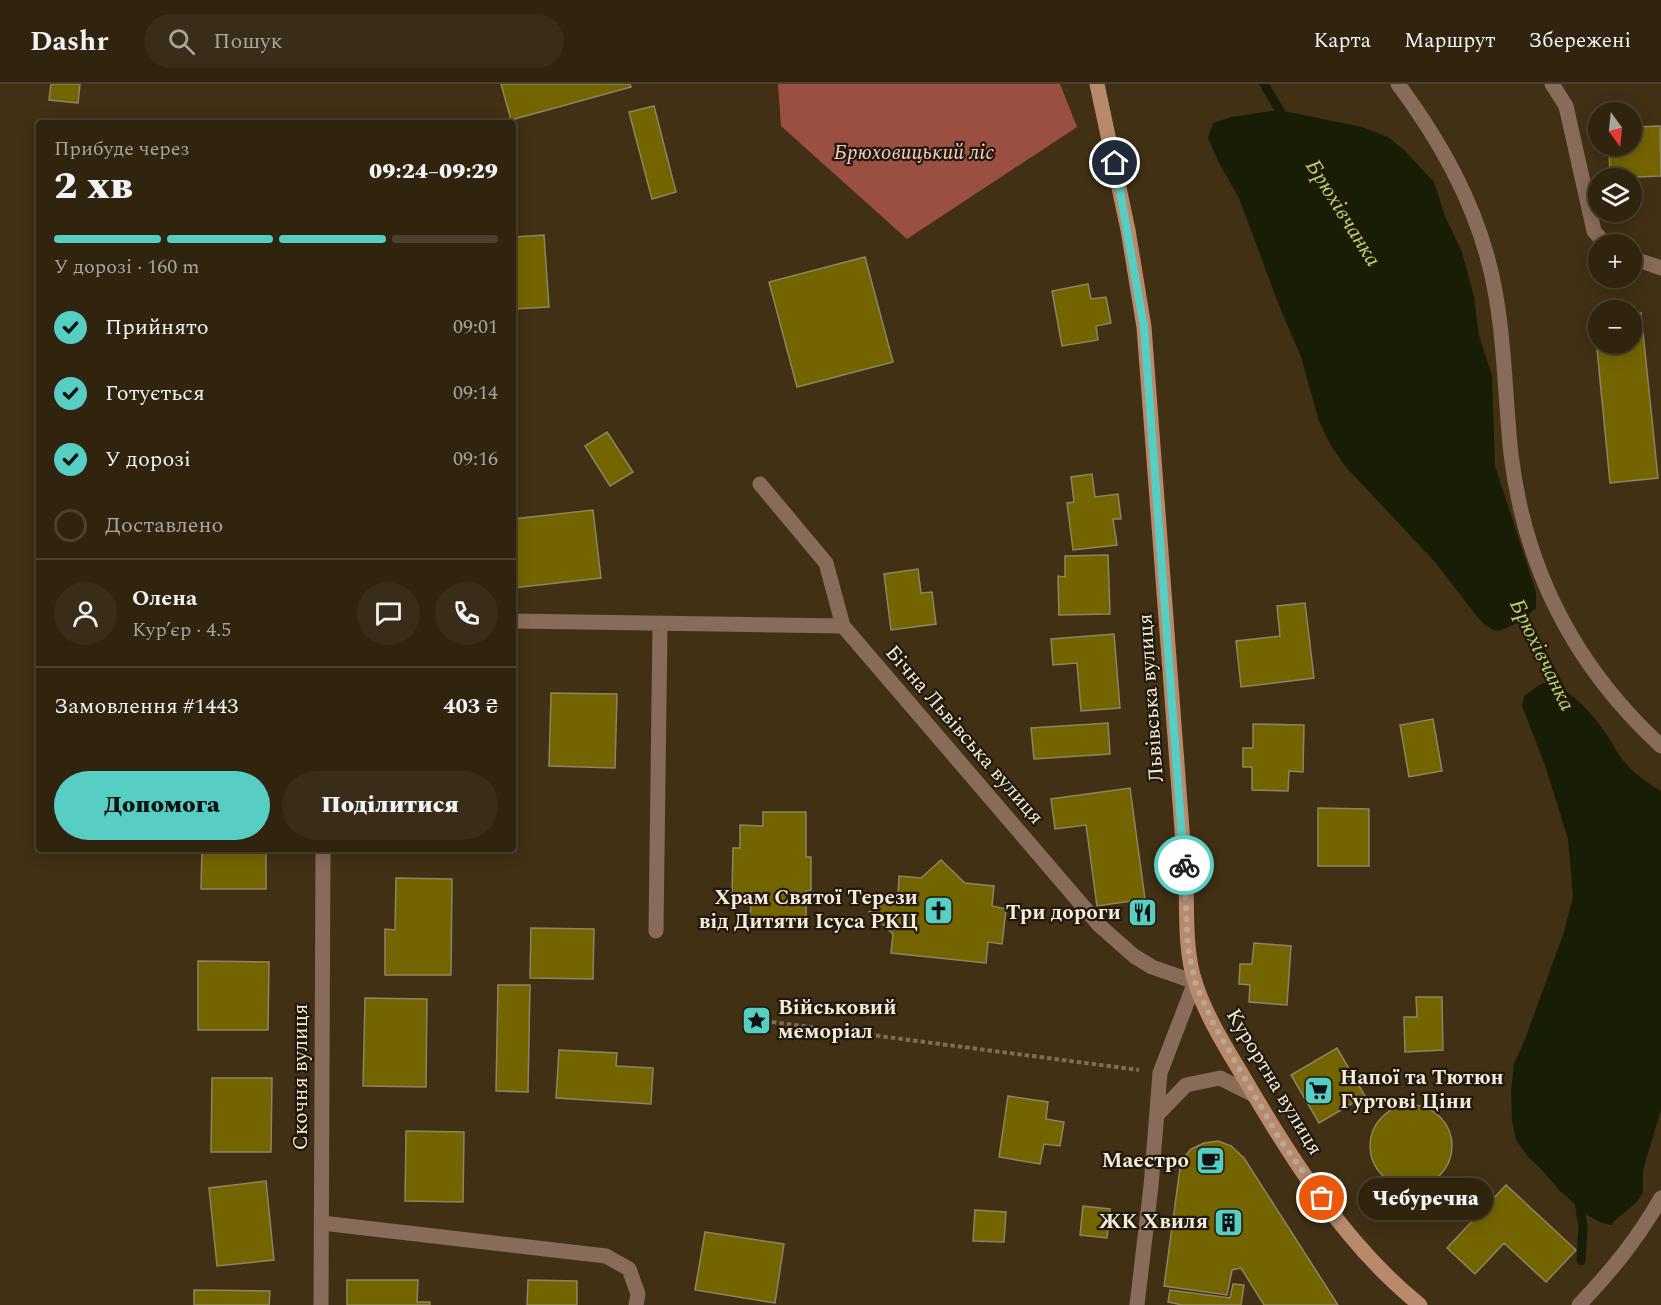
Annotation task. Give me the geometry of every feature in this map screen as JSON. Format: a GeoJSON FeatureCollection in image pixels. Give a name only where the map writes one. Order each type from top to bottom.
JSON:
{"type":"FeatureCollection","features":[{"type":"Feature","properties":{"kind":"main road","name":"Львівська вулиця"},"geometry":{"type":"LineString","coordinates":[[1097,84],[1128,230],[1144,327],[1186,883],[1188,948],[1195,982]]}},
{"type":"Feature","properties":{"kind":"main road","name":"Курортна вулиця"},"geometry":{"type":"LineString","coordinates":[[1195,982],[1212,1021],[1279,1138],[1363,1252],[1414,1303]]}},
{"type":"Feature","properties":{"kind":"street"},"geometry":{"type":"LineString","coordinates":[[1398,84],[1428,128],[1451,168],[1472,211],[1488,256],[1497,304],[1511,456],[1521,509],[1536,562],[1558,615],[1590,669],[1634,721],[1661,746]]}},
{"type":"Feature","properties":{"kind":"street"},"geometry":{"type":"LineString","coordinates":[[1552,84],[1566,106],[1597,234]]}},
{"type":"Feature","properties":{"kind":"street"},"geometry":{"type":"LineString","coordinates":[[1642,261],[1661,268]]}},
{"type":"Feature","properties":{"kind":"street"},"geometry":{"type":"LineString","coordinates":[[516,621],[843,626],[826,563],[760,484]]}},
{"type":"Feature","properties":{"kind":"street"},"geometry":{"type":"LineString","coordinates":[[656,931],[660,623]]}},
{"type":"Feature","properties":{"kind":"street","name":"Бічна Львівська вулиця"},"geometry":{"type":"LineString","coordinates":[[843,626],[1100,926],[1134,956],[1152,967],[1195,982]]}},
{"type":"Feature","properties":{"kind":"street","name":"Скочня вулиця"},"geometry":{"type":"LineString","coordinates":[[321,1305],[323,852]]}},
{"type":"Feature","properties":{"kind":"street"},"geometry":{"type":"LineString","coordinates":[[1137,1305],[1151,1186],[1160,1072],[1195,982]]}},
{"type":"Feature","properties":{"kind":"street"},"geometry":{"type":"LineString","coordinates":[[1157,1115],[1186,1085],[1220,1078],[1254,1095]]}},
{"type":"Feature","properties":{"kind":"street"},"geometry":{"type":"LineString","coordinates":[[1579,1305],[1614,1269],[1642,1231],[1661,1198]]}},
{"type":"Feature","properties":{"kind":"street"},"geometry":{"type":"LineString","coordinates":[[322,1223],[606,1256],[629,1269],[638,1294],[636,1305]]}},
{"type":"Feature","properties":{"kind":"path"},"geometry":{"type":"LineString","coordinates":[[757,1020],[1160,1072]]}},
{"type":"Feature","properties":{"kind":"green space","name":"Брюховицький ліс"},"geometry":{"type":"Polygon","coordinates":[[[778,84],[1060,84],[1077,127],[907,239],[781,126],[778,84]]]}},
{"type":"Feature","properties":{"kind":"water"},"geometry":{"type":"Polygon","coordinates":[[[1279,110],[1362,127],[1388,137],[1404,150],[1434,182],[1445,216],[1462,252],[1474,297],[1479,335],[1492,376],[1495,466],[1536,592],[1536,608],[1521,621],[1500,631],[1493,630],[1479,619],[1434,561],[1345,466],[1330,444],[1319,421],[1301,357],[1239,198],[1208,138],[1213,123],[1231,117],[1279,110]]]}},
{"type":"Feature","properties":{"kind":"water"},"geometry":{"type":"Polygon","coordinates":[[[1550,682],[1582,704],[1626,764],[1661,791],[1661,1110],[1643,1170],[1643,1193],[1636,1203],[1612,1225],[1602,1223],[1587,1215],[1560,1191],[1528,1157],[1516,1140],[1512,1120],[1511,1092],[1514,1064],[1563,935],[1573,897],[1568,839],[1545,765],[1522,706],[1524,696],[1541,684],[1550,682]]]}},
{"type":"Feature","properties":{"kind":"building"},"geometry":{"type":"Polygon","coordinates":[[[51,84],[80,84],[78,103],[49,100],[51,84]]]}},
{"type":"Feature","properties":{"kind":"building"},"geometry":{"type":"Polygon","coordinates":[[[501,84],[630,84],[631,87],[511,120],[501,84]]]}},
{"type":"Feature","properties":{"kind":"building"},"geometry":{"type":"Polygon","coordinates":[[[654,106],[676,192],[652,199],[629,112],[654,106]]]}},
{"type":"Feature","properties":{"kind":"building"},"geometry":{"type":"Polygon","coordinates":[[[1660,126],[1661,176],[1642,177],[1642,168],[1610,168],[1609,156],[1642,156],[1642,127],[1660,126]]]}},
{"type":"Feature","properties":{"kind":"building"},"geometry":{"type":"Polygon","coordinates":[[[544,235],[549,307],[516,309],[516,237],[544,235]]]}},
{"type":"Feature","properties":{"kind":"building"},"geometry":{"type":"Polygon","coordinates":[[[865,257],[893,362],[797,387],[769,282],[865,257]]]}},
{"type":"Feature","properties":{"kind":"building"},"geometry":{"type":"Polygon","coordinates":[[[1088,284],[1091,299],[1106,297],[1111,323],[1096,326],[1098,340],[1062,346],[1052,291],[1088,284]]]}},
{"type":"Feature","properties":{"kind":"building"},"geometry":{"type":"Polygon","coordinates":[[[1642,323],[1658,478],[1610,483],[1597,354],[1642,354],[1642,323]]]}},
{"type":"Feature","properties":{"kind":"building"},"geometry":{"type":"Polygon","coordinates":[[[607,432],[633,472],[610,486],[585,446],[607,432]]]}},
{"type":"Feature","properties":{"kind":"building"},"geometry":{"type":"Polygon","coordinates":[[[1092,474],[1095,497],[1118,494],[1121,519],[1113,519],[1117,545],[1073,550],[1067,503],[1074,502],[1071,477],[1092,474]]]}},
{"type":"Feature","properties":{"kind":"building"},"geometry":{"type":"Polygon","coordinates":[[[593,510],[601,578],[516,588],[516,519],[593,510]]]}},
{"type":"Feature","properties":{"kind":"building"},"geometry":{"type":"Polygon","coordinates":[[[1108,555],[1110,614],[1059,615],[1058,576],[1065,577],[1065,556],[1108,555]]]}},
{"type":"Feature","properties":{"kind":"building"},"geometry":{"type":"Polygon","coordinates":[[[918,569],[921,593],[932,592],[936,624],[891,630],[884,574],[918,569]]]}},
{"type":"Feature","properties":{"kind":"building"},"geometry":{"type":"Polygon","coordinates":[[[1305,603],[1314,678],[1241,687],[1236,641],[1280,636],[1277,606],[1305,603]]]}},
{"type":"Feature","properties":{"kind":"building"},"geometry":{"type":"Polygon","coordinates":[[[1114,634],[1120,708],[1081,711],[1077,663],[1053,665],[1051,639],[1114,634]]]}},
{"type":"Feature","properties":{"kind":"building"},"geometry":{"type":"Polygon","coordinates":[[[551,693],[617,694],[615,768],[549,766],[551,693]]]}},
{"type":"Feature","properties":{"kind":"building"},"geometry":{"type":"Polygon","coordinates":[[[1433,719],[1442,771],[1409,777],[1400,725],[1433,719]]]}},
{"type":"Feature","properties":{"kind":"building"},"geometry":{"type":"Polygon","coordinates":[[[1108,723],[1110,754],[1034,759],[1031,728],[1108,723]]]}},
{"type":"Feature","properties":{"kind":"building"},"geometry":{"type":"Polygon","coordinates":[[[1253,724],[1304,725],[1303,772],[1289,771],[1288,791],[1252,790],[1252,767],[1243,767],[1243,748],[1253,748],[1253,724]]]}},
{"type":"Feature","properties":{"kind":"building"},"geometry":{"type":"Polygon","coordinates":[[[1130,788],[1145,899],[1097,906],[1086,825],[1055,829],[1051,799],[1130,788]]]}},
{"type":"Feature","properties":{"kind":"building"},"geometry":{"type":"Polygon","coordinates":[[[1318,808],[1369,809],[1369,866],[1318,866],[1318,808]]]}},
{"type":"Feature","properties":{"kind":"building"},"geometry":{"type":"Polygon","coordinates":[[[763,812],[806,812],[806,857],[811,857],[811,890],[806,891],[806,922],[750,922],[751,896],[732,896],[733,848],[740,848],[740,825],[763,826],[763,812]]]}},
{"type":"Feature","properties":{"kind":"building"},"geometry":{"type":"Polygon","coordinates":[[[202,852],[266,852],[266,889],[201,889],[202,852]]]}},
{"type":"Feature","properties":{"kind":"building","name":"Храм Святої Терези від Дитяти Ісуса РКЦ"},"geometry":{"type":"Polygon","coordinates":[[[941,860],[965,883],[994,886],[992,906],[1006,909],[1002,944],[988,942],[986,963],[891,953],[893,934],[869,912],[898,896],[899,876],[921,878],[941,860]]]}},
{"type":"Feature","properties":{"kind":"building"},"geometry":{"type":"Polygon","coordinates":[[[396,878],[452,879],[451,975],[385,975],[385,929],[395,930],[396,878]]]}},
{"type":"Feature","properties":{"kind":"building"},"geometry":{"type":"Polygon","coordinates":[[[531,928],[594,929],[593,979],[530,978],[531,928]]]}},
{"type":"Feature","properties":{"kind":"building"},"geometry":{"type":"Polygon","coordinates":[[[1254,943],[1291,946],[1287,1005],[1249,1002],[1250,985],[1239,984],[1240,964],[1252,964],[1254,943]]]}},
{"type":"Feature","properties":{"kind":"building"},"geometry":{"type":"Polygon","coordinates":[[[198,961],[269,962],[268,1030],[198,1030],[198,961]]]}},
{"type":"Feature","properties":{"kind":"building"},"geometry":{"type":"Polygon","coordinates":[[[498,985],[530,985],[528,1092],[496,1091],[498,985]]]}},
{"type":"Feature","properties":{"kind":"building"},"geometry":{"type":"Polygon","coordinates":[[[1416,997],[1442,997],[1443,1050],[1405,1052],[1404,1017],[1417,1017],[1416,997]]]}},
{"type":"Feature","properties":{"kind":"building"},"geometry":{"type":"Polygon","coordinates":[[[365,998],[427,999],[426,1087],[363,1086],[365,998]]]}},
{"type":"Feature","properties":{"kind":"building"},"geometry":{"type":"Polygon","coordinates":[[[1337,1048],[1365,1096],[1319,1123],[1291,1075],[1337,1048]]]}},
{"type":"Feature","properties":{"kind":"building"},"geometry":{"type":"Polygon","coordinates":[[[559,1050],[617,1053],[616,1066],[653,1068],[651,1104],[556,1098],[559,1050]]]}},
{"type":"Feature","properties":{"kind":"building"},"geometry":{"type":"Polygon","coordinates":[[[212,1078],[272,1078],[271,1152],[211,1152],[212,1078]]]}},
{"type":"Feature","properties":{"kind":"building"},"geometry":{"type":"Polygon","coordinates":[[[1008,1096],[1048,1102],[1046,1119],[1064,1122],[1060,1146],[1044,1144],[1040,1164],[999,1157],[1008,1096]]]}},
{"type":"Feature","properties":{"kind":"building"},"geometry":{"type":"Polygon","coordinates":[[[1411,1105],[1427,1108],[1440,1117],[1449,1130],[1452,1146],[1449,1162],[1440,1175],[1427,1184],[1411,1187],[1395,1184],[1382,1175],[1373,1162],[1370,1146],[1373,1130],[1382,1117],[1395,1108],[1411,1105]]]}},
{"type":"Feature","properties":{"kind":"building"},"geometry":{"type":"Polygon","coordinates":[[[406,1131],[464,1132],[463,1202],[405,1201],[406,1131]]]}},
{"type":"Feature","properties":{"kind":"building","name":"ЖК Хвиля"},"geometry":{"type":"Polygon","coordinates":[[[1218,1141],[1231,1146],[1244,1158],[1338,1305],[1264,1305],[1241,1268],[1232,1270],[1227,1295],[1164,1286],[1181,1161],[1191,1149],[1204,1143],[1218,1141]]]}},
{"type":"Feature","properties":{"kind":"building"},"geometry":{"type":"Polygon","coordinates":[[[266,1181],[274,1260],[217,1266],[209,1188],[266,1181]]]}},
{"type":"Feature","properties":{"kind":"building"},"geometry":{"type":"Polygon","coordinates":[[[1506,1185],[1576,1250],[1546,1282],[1504,1243],[1475,1274],[1447,1248],[1506,1185]]]}},
{"type":"Feature","properties":{"kind":"building"},"geometry":{"type":"Polygon","coordinates":[[[1083,1206],[1110,1209],[1107,1238],[1080,1235],[1083,1206]]]}},
{"type":"Feature","properties":{"kind":"building"},"geometry":{"type":"Polygon","coordinates":[[[975,1210],[1006,1212],[1004,1242],[973,1241],[975,1210]]]}},
{"type":"Feature","properties":{"kind":"building"},"geometry":{"type":"Polygon","coordinates":[[[705,1232],[784,1244],[775,1303],[695,1290],[705,1232]]]}},
{"type":"Feature","properties":{"kind":"building"},"geometry":{"type":"Polygon","coordinates":[[[347,1280],[418,1280],[417,1302],[430,1302],[430,1305],[347,1305],[347,1280]]]}},
{"type":"Feature","properties":{"kind":"building"},"geometry":{"type":"Polygon","coordinates":[[[528,1280],[577,1281],[577,1305],[527,1305],[528,1280]]]}},
{"type":"Feature","properties":{"kind":"building"},"geometry":{"type":"Polygon","coordinates":[[[1233,1284],[1244,1285],[1241,1305],[1182,1305],[1168,1302],[1170,1290],[1230,1298],[1233,1284]]]}},
{"type":"Feature","properties":{"kind":"building"},"geometry":{"type":"Polygon","coordinates":[[[194,1290],[270,1291],[269,1305],[194,1305],[194,1290]]]}},
{"type":"Feature","properties":{"kind":"waterway","name":"Брюхівчанка"},"geometry":{"type":"LineString","coordinates":[[1264,84],[1286,121]]}},
{"type":"Feature","properties":{"kind":"waterway","name":"Брюхівчанка"},"geometry":{"type":"LineString","coordinates":[[1519,608],[1563,694]]}},
{"type":"Feature","properties":{"kind":"waterway","name":"Брюхівчанка"},"geometry":{"type":"LineString","coordinates":[[1578,1196],[1583,1227],[1581,1261]]}},
{"type":"Feature","properties":{"kind":"way so far"},"geometry":{"type":"LineString","coordinates":[[1184,865],[1188,948],[1195,982],[1212,1021],[1279,1138],[1322,1198]]}},
{"type":"Feature","properties":{"kind":"place","name":"Храм Святої Терези від Дитяти Ісуса РКЦ"},"geometry":{"type":"Point","coordinates":[939,910]}},
{"type":"Feature","properties":{"kind":"place","name":"Три дороги"},"geometry":{"type":"Point","coordinates":[1142,913]}},
{"type":"Feature","properties":{"kind":"place","name":"Військовий меморіал"},"geometry":{"type":"Point","coordinates":[757,1020]}},
{"type":"Feature","properties":{"kind":"place","name":"Напої та Тютюн Гуртові Ціни"},"geometry":{"type":"Point","coordinates":[1319,1090]}},
{"type":"Feature","properties":{"kind":"place","name":"Маестро"},"geometry":{"type":"Point","coordinates":[1210,1161]}},
{"type":"Feature","properties":{"kind":"place","name":"Чебуречна"},"geometry":{"type":"Point","coordinates":[1322,1198]}},
{"type":"Feature","properties":{"kind":"place","name":"ЖК Хвиля"},"geometry":{"type":"Point","coordinates":[1229,1222]}},
{"type":"Feature","properties":{"kind":"route"},"geometry":{"type":"LineString","coordinates":[[1115,163],[1144,327],[1184,865]]}}]}
